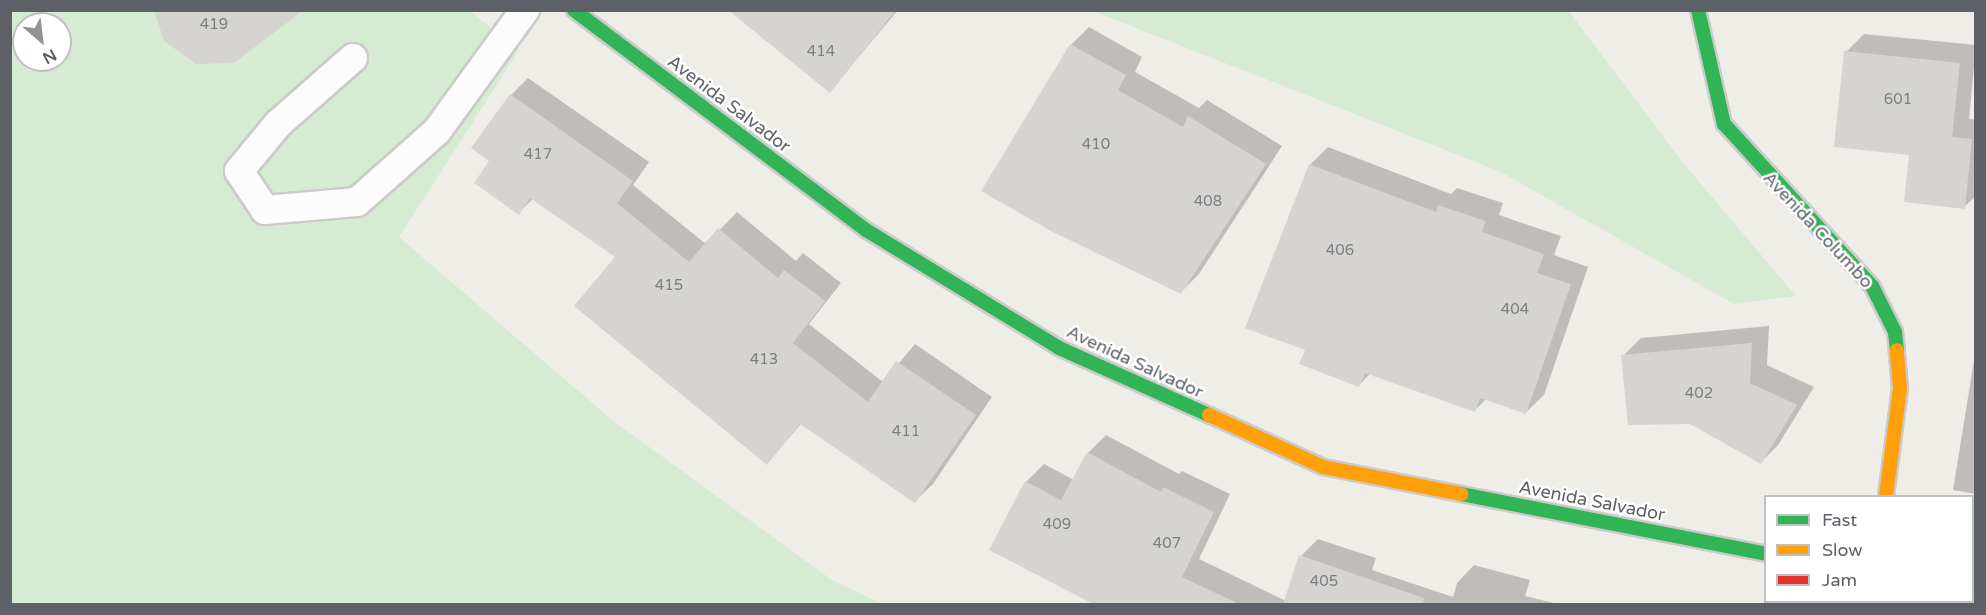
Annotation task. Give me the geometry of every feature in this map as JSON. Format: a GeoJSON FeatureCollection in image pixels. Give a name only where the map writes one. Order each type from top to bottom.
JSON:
{"type":"FeatureCollection","features":[{"type":"Feature","properties":{"kind":"street","name":"Avenida Salvador"},"geometry":{"type":"LineString","coordinates":[[574,10],[866,230],[1059,348],[1323,467],[1764,554]]}},
{"type":"Feature","properties":{"kind":"street","name":"Avenida Columbo"},"geometry":{"type":"LineString","coordinates":[[1698,10],[1724,124],[1872,286],[1895,332],[1900,388],[1886,495]]}},
{"type":"Feature","properties":{"kind":"lane"},"geometry":{"type":"LineString","coordinates":[[353,58],[278,124],[239,171],[265,210],[357,202],[437,131],[525,10]]}},
{"type":"Feature","properties":{"kind":"green space"},"geometry":{"type":"Polygon","coordinates":[[[1561,10],[1570,13],[1684,164],[1796,296],[1734,304],[1499,171],[1093,11],[1561,10]]]}},
{"type":"Feature","properties":{"kind":"green space"},"geometry":{"type":"Polygon","coordinates":[[[10,11],[470,11],[519,50],[399,237],[612,420],[832,580],[883,604],[11,604],[10,11]]]}},
{"type":"Feature","properties":{"kind":"building"},"geometry":{"type":"Polygon","coordinates":[[[154,10],[304,10],[234,63],[196,64],[164,41],[154,10]]]}},
{"type":"Feature","properties":{"kind":"building"},"geometry":{"type":"Polygon","coordinates":[[[728,10],[896,10],[830,93],[728,10]]]}},
{"type":"Feature","properties":{"kind":"building"},"geometry":{"type":"Polygon","coordinates":[[[1070,44],[1126,75],[1118,90],[1183,127],[1188,116],[1266,164],[1181,294],[1051,231],[981,191],[1070,44]]]}},
{"type":"Feature","properties":{"kind":"building"},"geometry":{"type":"Polygon","coordinates":[[[1844,51],[1960,63],[1952,137],[1972,139],[1965,209],[1904,202],[1909,155],[1834,147],[1844,51]]]}},
{"type":"Feature","properties":{"kind":"building"},"geometry":{"type":"Polygon","coordinates":[[[510,94],[633,181],[617,203],[689,262],[718,228],[778,278],[784,270],[825,301],[793,343],[868,402],[896,361],[976,415],[915,503],[800,424],[767,465],[574,306],[615,257],[530,198],[519,215],[474,183],[489,161],[471,148],[510,94]]]}},
{"type":"Feature","properties":{"kind":"building"},"geometry":{"type":"Polygon","coordinates":[[[1309,164],[1436,212],[1438,205],[1486,221],[1482,232],[1544,254],[1537,273],[1571,284],[1526,414],[1480,398],[1475,412],[1365,373],[1359,387],[1299,364],[1305,350],[1245,328],[1309,164]]]}},
{"type":"Feature","properties":{"kind":"building"},"geometry":{"type":"Polygon","coordinates":[[[1752,343],[1750,383],[1797,405],[1761,464],[1690,424],[1628,425],[1621,355],[1752,343]]]}},
{"type":"Feature","properties":{"kind":"building"},"geometry":{"type":"Polygon","coordinates":[[[1087,452],[1161,492],[1163,487],[1214,512],[1182,577],[1239,604],[1093,604],[989,550],[1025,481],[1061,500],[1087,452]]]}},
{"type":"Feature","properties":{"kind":"building"},"geometry":{"type":"Polygon","coordinates":[[[1299,555],[1424,598],[1423,604],[1283,604],[1299,555]]]}},
{"type":"Feature","properties":{"kind":"traffic: fast"},"geometry":{"type":"LineString","coordinates":[[574,10],[866,230],[1059,348],[1209,415]]}},
{"type":"Feature","properties":{"kind":"traffic: fast"},"geometry":{"type":"LineString","coordinates":[[1698,10],[1724,124],[1872,286],[1895,332],[1897,350]]}},
{"type":"Feature","properties":{"kind":"traffic: fast"},"geometry":{"type":"LineString","coordinates":[[1461,494],[1764,554]]}},
{"type":"Feature","properties":{"kind":"traffic: slow"},"geometry":{"type":"LineString","coordinates":[[1886,495],[1900,388],[1897,350]]}},
{"type":"Feature","properties":{"kind":"traffic: slow"},"geometry":{"type":"LineString","coordinates":[[1209,415],[1323,467],[1461,494]]}}]}
